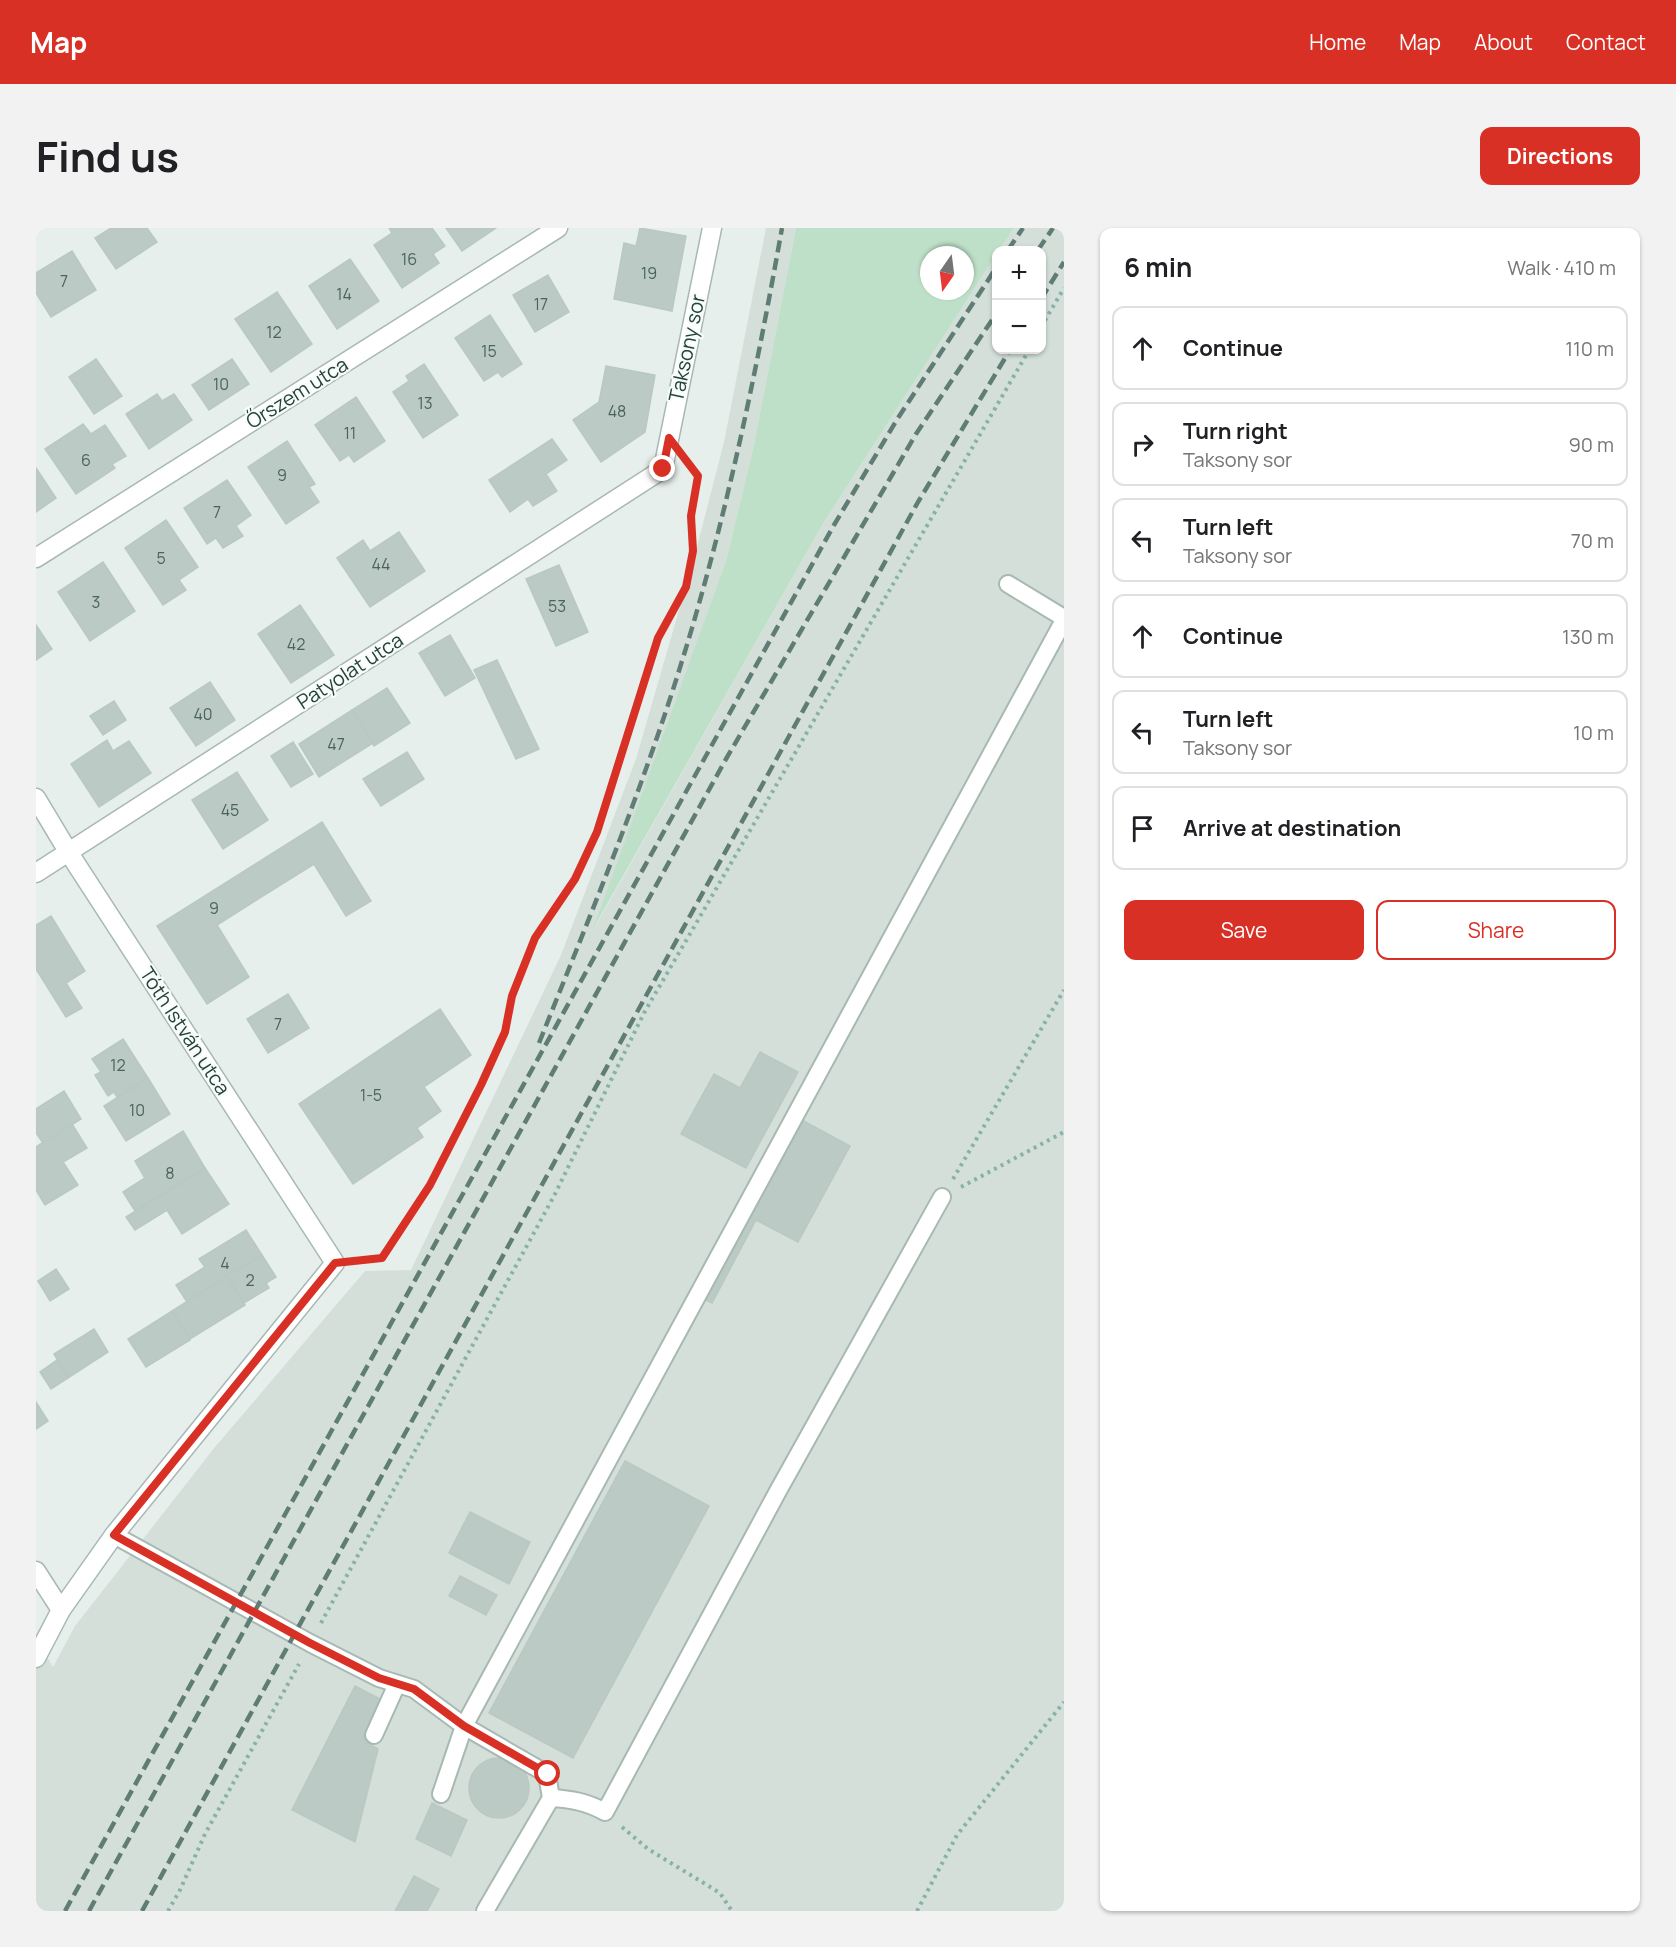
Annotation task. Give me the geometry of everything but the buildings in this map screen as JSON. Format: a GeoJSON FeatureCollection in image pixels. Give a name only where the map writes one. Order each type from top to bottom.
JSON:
{"type":"FeatureCollection","features":[{"type":"Feature","properties":{"kind":"street","name":"Őrszem utca"},"geometry":{"type":"LineString","coordinates":[[36,558],[558,228]]}},
{"type":"Feature","properties":{"kind":"street","name":"Taksony sor"},"geometry":{"type":"LineString","coordinates":[[663,469],[712,228]]}},
{"type":"Feature","properties":{"kind":"street","name":"Patyolat utca"},"geometry":{"type":"LineString","coordinates":[[36,873],[663,469]]}},
{"type":"Feature","properties":{"kind":"street","name":"Tóth István utca"},"geometry":{"type":"LineString","coordinates":[[36,798],[69,853],[335,1263]]}},
{"type":"Feature","properties":{"kind":"street"},"geometry":{"type":"LineString","coordinates":[[36,1658],[61,1610],[114,1535],[335,1263]]}},
{"type":"Feature","properties":{"kind":"street"},"geometry":{"type":"LineString","coordinates":[[36,1570],[61,1610]]}},
{"type":"Feature","properties":{"kind":"lane"},"geometry":{"type":"LineString","coordinates":[[441,1794],[464,1726],[1064,619],[1008,584]]}},
{"type":"Feature","properties":{"kind":"lane"},"geometry":{"type":"LineString","coordinates":[[551,1798],[569,1798],[605,1812],[778,1491],[942,1197]]}},
{"type":"Feature","properties":{"kind":"lane"},"geometry":{"type":"LineString","coordinates":[[114,1535],[310,1643],[397,1684],[414,1689],[464,1726],[548,1774],[551,1798],[484,1911]]}},
{"type":"Feature","properties":{"kind":"lane"},"geometry":{"type":"LineString","coordinates":[[374,1735],[397,1684]]}},
{"type":"Feature","properties":{"kind":"path"},"geometry":{"type":"LineString","coordinates":[[1046,319],[1064,288]]}},
{"type":"Feature","properties":{"kind":"path"},"geometry":{"type":"LineString","coordinates":[[168,1911],[205,1834],[554,1196],[644,1013],[1027,354]]}},
{"type":"Feature","properties":{"kind":"path"},"geometry":{"type":"LineString","coordinates":[[335,1263],[382,1258],[430,1185],[505,1032],[512,996],[535,938],[575,879],[597,832],[658,638],[686,587],[693,551],[691,516],[698,476],[669,438]]}},
{"type":"Feature","properties":{"kind":"path"},"geometry":{"type":"LineString","coordinates":[[942,1197],[1064,990]]}},
{"type":"Feature","properties":{"kind":"path"},"geometry":{"type":"LineString","coordinates":[[942,1197],[1064,1132]]}},
{"type":"Feature","properties":{"kind":"path"},"geometry":{"type":"LineString","coordinates":[[917,1911],[957,1835],[1064,1702]]}},
{"type":"Feature","properties":{"kind":"path"},"geometry":{"type":"LineString","coordinates":[[605,1812],[648,1849],[720,1893],[732,1911]]}},
{"type":"Feature","properties":{"kind":"shaded area"},"geometry":{"type":"Polygon","coordinates":[[[766,228],[796,228],[753,449],[726,561],[596,925],[824,522],[967,300],[974,300],[974,289],[992,261],[992,354],[1046,354],[1046,246],[1002,246],[1014,228],[1064,228],[1064,1911],[36,1911],[36,1638],[53,1667],[75,1626],[215,1447],[365,1271],[411,1270],[561,955],[636,759],[696,551],[724,442],[766,228]]]}},
{"type":"Feature","properties":{"kind":"green space"},"geometry":{"type":"Polygon","coordinates":[[[796,228],[1014,228],[1002,246],[992,246],[992,261],[974,289],[974,246],[920,246],[920,300],[967,300],[824,522],[593,929],[726,561],[753,449],[796,228]]]}},
{"type":"Feature","properties":{"kind":"railway"},"geometry":{"type":"LineString","coordinates":[[539,1043],[633,806],[698,608],[739,446],[782,228]]}},
{"type":"Feature","properties":{"kind":"railway"},"geometry":{"type":"LineString","coordinates":[[1011,246],[1023,228]]}},
{"type":"Feature","properties":{"kind":"railway"},"geometry":{"type":"LineString","coordinates":[[1041,246],[1053,228]]}},
{"type":"Feature","properties":{"kind":"railway"},"geometry":{"type":"LineString","coordinates":[[1046,291],[1064,262]]}},
{"type":"Feature","properties":{"kind":"railway"},"geometry":{"type":"LineString","coordinates":[[65,1911],[834,525],[898,418],[992,274]]}},
{"type":"Feature","properties":{"kind":"railway"},"geometry":{"type":"LineString","coordinates":[[89,1911],[726,759],[916,434],[992,320]]}},
{"type":"Feature","properties":{"kind":"railway"},"geometry":{"type":"LineString","coordinates":[[142,1911],[918,502],[1008,354]]}},
{"type":"Feature","properties":{"kind":"route"},"geometry":{"type":"LineString","coordinates":[[548,1774],[464,1726],[414,1689],[379,1678],[310,1643],[114,1535],[335,1263],[382,1258],[430,1185],[505,1032],[512,996],[535,938],[575,879],[597,832],[658,638],[686,587],[693,551],[691,516],[698,476],[669,438],[663,469]]}}]}
